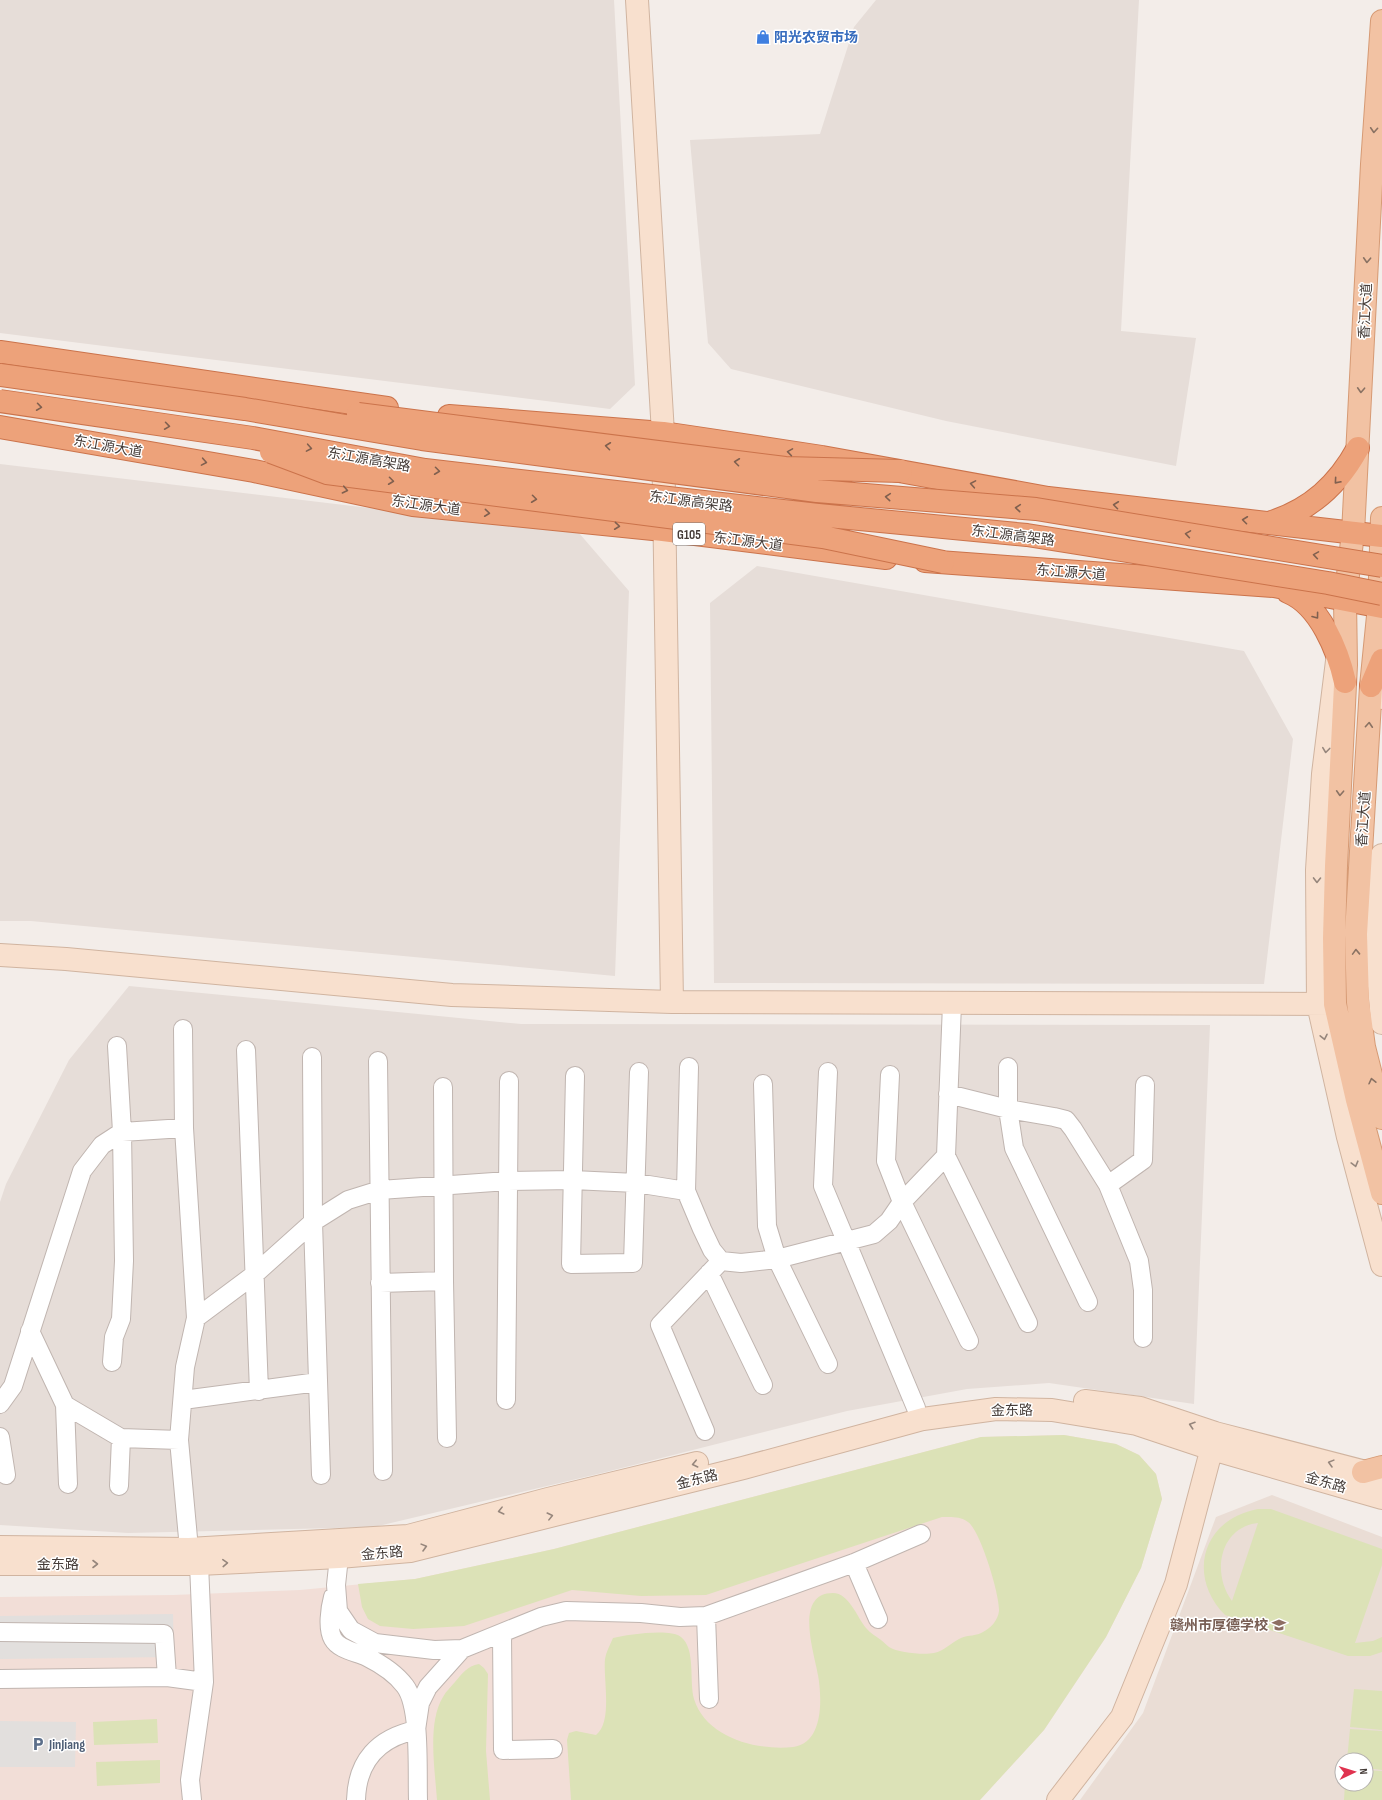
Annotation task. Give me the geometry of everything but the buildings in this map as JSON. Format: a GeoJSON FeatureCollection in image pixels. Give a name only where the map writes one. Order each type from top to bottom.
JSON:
{"type":"FeatureCollection","features":[{"type":"Feature","properties":{"kind":"highway"},"geometry":{"type":"LineString","coordinates":[[0,352],[433,415],[663,433],[822,457],[1048,498],[1353,533],[1382,530]]}},
{"type":"Feature","properties":{"kind":"highway","name":"东江源高架路"},"geometry":{"type":"LineString","coordinates":[[0,375],[245,409],[422,439],[817,491],[1036,509],[1382,566]]}},
{"type":"Feature","properties":{"kind":"highway","name":"东江源高架路"},"geometry":{"type":"LineString","coordinates":[[0,401],[219,433],[425,470],[810,514],[1027,535],[1328,583],[1381,602]]}},
{"type":"Feature","properties":{"kind":"highway"},"geometry":{"type":"LineString","coordinates":[[245,409],[356,413],[784,468],[901,471]]}},
{"type":"Feature","properties":{"kind":"highway","name":"东江源大道"},"geometry":{"type":"LineString","coordinates":[[0,427],[254,471],[413,505],[663,530],[867,557],[1274,586],[1345,600],[1381,602]]}},
{"type":"Feature","properties":{"kind":"highway"},"geometry":{"type":"LineString","coordinates":[[219,433],[328,472],[823,537],[943,562]]}},
{"type":"Feature","properties":{"kind":"highway"},"geometry":{"type":"LineString","coordinates":[[1268,523],[1296,512],[1322,496],[1342,474],[1358,448]]}},
{"type":"Feature","properties":{"kind":"highway"},"geometry":{"type":"LineString","coordinates":[[1274,586],[1299,598],[1311,610],[1329,636],[1338,656],[1345,682]]}},
{"type":"Feature","properties":{"kind":"highway"},"geometry":{"type":"LineString","coordinates":[[1377,692],[1381,661]]}},
{"type":"Feature","properties":{"kind":"main road","name":"香江大道"},"geometry":{"type":"LineString","coordinates":[[1382,21],[1372,164],[1353,533],[1345,600],[1345,682],[1334,938],[1326,1004],[1357,1100],[1382,1193]]}},
{"type":"Feature","properties":{"kind":"main road","name":"香江大道"},"geometry":{"type":"LineString","coordinates":[[1382,530],[1381,602],[1377,692],[1356,934],[1358,1002],[1364,1047],[1382,1118]]}},
{"type":"Feature","properties":{"kind":"street"},"geometry":{"type":"LineString","coordinates":[[638,0],[663,433],[663,530],[672,1002]]}},
{"type":"Feature","properties":{"kind":"street"},"geometry":{"type":"LineString","coordinates":[[1345,600],[1324,774],[1317,870],[1326,1004],[1348,1137],[1382,1265]]}},
{"type":"Feature","properties":{"kind":"street"},"geometry":{"type":"LineString","coordinates":[[1381,602],[1381,661]]}},
{"type":"Feature","properties":{"kind":"street"},"geometry":{"type":"LineString","coordinates":[[1382,855],[1375,936],[1382,1023]]}},
{"type":"Feature","properties":{"kind":"street"},"geometry":{"type":"LineString","coordinates":[[0,955],[66,959],[452,995],[672,1002],[1326,1004]]}},
{"type":"Feature","properties":{"kind":"street"},"geometry":{"type":"LineString","coordinates":[[952,1004],[946,1156],[1028,1323]]}},
{"type":"Feature","properties":{"kind":"street"},"geometry":{"type":"LineString","coordinates":[[183,1029],[184,1128],[196,1318],[185,1367],[179,1440],[194,1557],[204,1682],[190,1780],[192,1800]]}},
{"type":"Feature","properties":{"kind":"street"},"geometry":{"type":"LineString","coordinates":[[112,1362],[114,1337],[121,1319],[124,1261],[122,1132],[117,1046]]}},
{"type":"Feature","properties":{"kind":"street"},"geometry":{"type":"LineString","coordinates":[[246,1050],[259,1391]]}},
{"type":"Feature","properties":{"kind":"street"},"geometry":{"type":"LineString","coordinates":[[312,1057],[313,1222],[321,1475]]}},
{"type":"Feature","properties":{"kind":"street"},"geometry":{"type":"LineString","coordinates":[[378,1061],[383,1471]]}},
{"type":"Feature","properties":{"kind":"street"},"geometry":{"type":"LineString","coordinates":[[689,1067],[686,1191],[712,1250],[715,1267],[763,1386]]}},
{"type":"Feature","properties":{"kind":"street"},"geometry":{"type":"LineString","coordinates":[[1008,1067],[1008,1109],[1014,1148],[1088,1302]]}},
{"type":"Feature","properties":{"kind":"street"},"geometry":{"type":"LineString","coordinates":[[575,1076],[571,1264],[633,1263],[639,1072]]}},
{"type":"Feature","properties":{"kind":"street"},"geometry":{"type":"LineString","coordinates":[[828,1072],[823,1186],[916,1408]]}},
{"type":"Feature","properties":{"kind":"street"},"geometry":{"type":"LineString","coordinates":[[890,1075],[886,1161],[902,1202],[969,1341]]}},
{"type":"Feature","properties":{"kind":"street"},"geometry":{"type":"LineString","coordinates":[[506,1400],[510,1081]]}},
{"type":"Feature","properties":{"kind":"street"},"geometry":{"type":"LineString","coordinates":[[763,1084],[767,1226],[777,1259],[828,1364]]}},
{"type":"Feature","properties":{"kind":"street"},"geometry":{"type":"LineString","coordinates":[[1108,1185],[1143,1160],[1145,1085]]}},
{"type":"Feature","properties":{"kind":"street"},"geometry":{"type":"LineString","coordinates":[[443,1087],[444,1281],[447,1438]]}},
{"type":"Feature","properties":{"kind":"street"},"geometry":{"type":"LineString","coordinates":[[948,1094],[1008,1109],[1066,1120],[1108,1185],[1139,1261],[1142,1290],[1143,1338]]}},
{"type":"Feature","properties":{"kind":"street"},"geometry":{"type":"LineString","coordinates":[[0,1404],[5,1400],[13,1386],[82,1171],[102,1145],[122,1132],[184,1128]]}},
{"type":"Feature","properties":{"kind":"street"},"geometry":{"type":"LineString","coordinates":[[705,1431],[660,1325],[715,1267],[777,1259],[874,1234],[889,1221],[902,1202],[946,1156]]}},
{"type":"Feature","properties":{"kind":"street"},"geometry":{"type":"LineString","coordinates":[[196,1318],[255,1274],[313,1222],[348,1200],[380,1190],[443,1187],[508,1180],[573,1180],[636,1184],[686,1191]]}},
{"type":"Feature","properties":{"kind":"street"},"geometry":{"type":"LineString","coordinates":[[380,1283],[444,1281]]}},
{"type":"Feature","properties":{"kind":"street"},"geometry":{"type":"LineString","coordinates":[[30,1331],[65,1405],[68,1484]]}},
{"type":"Feature","properties":{"kind":"street"},"geometry":{"type":"LineString","coordinates":[[182,1400],[318,1382]]}},
{"type":"Feature","properties":{"kind":"street","name":"金东路"},"geometry":{"type":"LineString","coordinates":[[0,1547],[194,1557],[408,1536],[541,1501],[736,1454],[916,1408],[994,1395],[1054,1396],[1140,1408],[1214,1441],[1378,1485]]}},
{"type":"Feature","properties":{"kind":"street"},"geometry":{"type":"LineString","coordinates":[[65,1405],[122,1438],[179,1440]]}},
{"type":"Feature","properties":{"kind":"street","name":"金东路"},"geometry":{"type":"LineString","coordinates":[[0,1564],[194,1557],[339,1557],[410,1550],[743,1468],[923,1419],[996,1409],[1052,1410],[1137,1424],[1214,1441],[1378,1485]]}},
{"type":"Feature","properties":{"kind":"street"},"geometry":{"type":"LineString","coordinates":[[0,1437],[6,1475]]}},
{"type":"Feature","properties":{"kind":"street"},"geometry":{"type":"LineString","coordinates":[[120,1486],[122,1438]]}},
{"type":"Feature","properties":{"kind":"street"},"geometry":{"type":"LineString","coordinates":[[1058,1800],[1122,1717],[1176,1584],[1214,1441]]}},
{"type":"Feature","properties":{"kind":"street"},"geometry":{"type":"LineString","coordinates":[[336,1584],[338,1611],[351,1630],[375,1643],[434,1650],[462,1649],[541,1617],[566,1611],[641,1613],[680,1617],[706,1616],[854,1563],[921,1534]]}},
{"type":"Feature","properties":{"kind":"street"},"geometry":{"type":"LineString","coordinates":[[339,1557],[336,1584],[332,1601],[330,1625],[332,1639],[341,1647],[367,1657],[388,1669],[406,1687],[414,1707],[418,1800]]}},
{"type":"Feature","properties":{"kind":"street"},"geometry":{"type":"LineString","coordinates":[[854,1563],[878,1619]]}},
{"type":"Feature","properties":{"kind":"street"},"geometry":{"type":"LineString","coordinates":[[706,1616],[709,1699]]}},
{"type":"Feature","properties":{"kind":"street"},"geometry":{"type":"LineString","coordinates":[[0,1632],[164,1634],[167,1676]]}},
{"type":"Feature","properties":{"kind":"street"},"geometry":{"type":"LineString","coordinates":[[502,1634],[503,1750],[553,1749]]}},
{"type":"Feature","properties":{"kind":"street"},"geometry":{"type":"LineString","coordinates":[[416,1730],[420,1703],[428,1687],[462,1649]]}},
{"type":"Feature","properties":{"kind":"street"},"geometry":{"type":"LineString","coordinates":[[0,1679],[167,1676],[204,1682]]}},
{"type":"Feature","properties":{"kind":"street"},"geometry":{"type":"LineString","coordinates":[[356,1800],[359,1776],[371,1754],[391,1738],[416,1730]]}},
{"type":"Feature","properties":{"kind":"shaded area"},"geometry":{"type":"Polygon","coordinates":[[[0,0],[614,0],[635,385],[610,409],[0,333],[0,0]]]}},
{"type":"Feature","properties":{"kind":"shaded area"},"geometry":{"type":"Polygon","coordinates":[[[876,0],[1139,0],[1121,331],[1196,338],[1176,466],[946,421],[731,369],[708,343],[690,140],[820,134],[854,27],[876,0]]]}},
{"type":"Feature","properties":{"kind":"shaded area"},"geometry":{"type":"Polygon","coordinates":[[[0,464],[579,533],[629,591],[615,976],[31,921],[0,921],[0,464]]]}},
{"type":"Feature","properties":{"kind":"shaded area"},"geometry":{"type":"Polygon","coordinates":[[[757,566],[1244,651],[1293,739],[1264,984],[714,983],[710,603],[757,566]]]}},
{"type":"Feature","properties":{"kind":"shaded area"},"geometry":{"type":"Polygon","coordinates":[[[129,986],[521,1024],[1210,1025],[1194,1404],[1049,1383],[967,1389],[847,1411],[606,1472],[374,1527],[128,1533],[0,1525],[0,1202],[6,1184],[69,1060],[129,986]]]}},
{"type":"Feature","properties":{"kind":"shaded area"},"geometry":{"type":"Polygon","coordinates":[[[1064,1435],[1116,1444],[1139,1455],[1156,1474],[1162,1499],[1141,1568],[1106,1637],[1044,1730],[980,1800],[0,1800],[0,1597],[173,1595],[300,1590],[415,1579],[554,1549],[981,1437],[1064,1435]]]}},
{"type":"Feature","properties":{"kind":"shaded area","name":"赣州市厚德学校"},"geometry":{"type":"Polygon","coordinates":[[[1272,1495],[1382,1537],[1382,1800],[1080,1800],[1143,1713],[1216,1517],[1272,1495]]]}},
{"type":"Feature","properties":{"kind":"shaded area"},"geometry":{"type":"Polygon","coordinates":[[[173,1614],[174,1657],[0,1659],[0,1616],[173,1614]]]}},
{"type":"Feature","properties":{"kind":"shaded area","name":"JinJiang"},"geometry":{"type":"Polygon","coordinates":[[[0,1721],[76,1722],[75,1767],[0,1767],[0,1721]]]}},
{"type":"Feature","properties":{"kind":"green space"},"geometry":{"type":"Polygon","coordinates":[[[1064,1435],[1116,1444],[1139,1455],[1156,1474],[1162,1499],[1141,1568],[1106,1637],[1044,1730],[980,1800],[571,1800],[567,1740],[569,1733],[576,1731],[596,1735],[601,1729],[606,1711],[605,1659],[613,1638],[638,1634],[667,1633],[675,1634],[686,1642],[689,1649],[694,1699],[700,1712],[710,1724],[721,1732],[749,1744],[779,1748],[793,1747],[803,1744],[811,1737],[816,1729],[819,1718],[820,1695],[818,1675],[809,1626],[813,1603],[821,1596],[833,1593],[844,1597],[869,1631],[889,1647],[911,1653],[924,1654],[938,1652],[961,1638],[981,1633],[994,1623],[999,1611],[993,1578],[983,1549],[973,1527],[962,1519],[955,1517],[942,1517],[706,1595],[641,1596],[572,1590],[464,1626],[413,1629],[380,1626],[368,1619],[362,1607],[358,1584],[415,1579],[554,1549],[981,1437],[1064,1435]]]}},
{"type":"Feature","properties":{"kind":"green space"},"geometry":{"type":"Polygon","coordinates":[[[1258,1509],[1271,1509],[1382,1549],[1382,1565],[1355,1643],[1373,1641],[1382,1637],[1382,1652],[1370,1656],[1348,1656],[1225,1615],[1213,1599],[1206,1583],[1204,1567],[1206,1551],[1213,1536],[1224,1524],[1239,1515],[1258,1509]],[[1258,1523],[1245,1526],[1235,1533],[1228,1542],[1223,1553],[1221,1565],[1222,1578],[1232,1601],[1258,1523]]]}},
{"type":"Feature","properties":{"kind":"green space"},"geometry":{"type":"Polygon","coordinates":[[[479,1664],[488,1674],[486,1751],[490,1800],[437,1800],[433,1747],[435,1720],[438,1708],[443,1697],[463,1673],[468,1668],[479,1664]]]}},
{"type":"Feature","properties":{"kind":"green space"},"geometry":{"type":"Polygon","coordinates":[[[1354,1689],[1382,1691],[1382,1730],[1350,1727],[1354,1689]]]}},
{"type":"Feature","properties":{"kind":"green space"},"geometry":{"type":"Polygon","coordinates":[[[157,1719],[158,1743],[94,1745],[93,1722],[157,1719]]]}},
{"type":"Feature","properties":{"kind":"green space"},"geometry":{"type":"Polygon","coordinates":[[[1350,1729],[1382,1731],[1382,1770],[1374,1769],[1374,1752],[1348,1752],[1350,1729]]]}},
{"type":"Feature","properties":{"kind":"green space"},"geometry":{"type":"Polygon","coordinates":[[[160,1760],[160,1783],[97,1786],[96,1762],[160,1760]]]}},
{"type":"Feature","properties":{"kind":"green space"},"geometry":{"type":"Polygon","coordinates":[[[1374,1770],[1382,1771],[1382,1800],[1344,1800],[1344,1792],[1374,1792],[1374,1770]]]}},
{"type":"Feature","properties":{"kind":"place","name":"阳光农贸市场"},"geometry":{"type":"Point","coordinates":[763,37]}},
{"type":"Feature","properties":{"kind":"place","name":"赣州市厚德学校"},"geometry":{"type":"Point","coordinates":[1279,1625]}},
{"type":"Feature","properties":{"kind":"place","name":"JinJiang"},"geometry":{"type":"Point","coordinates":[38,1744]}}]}
